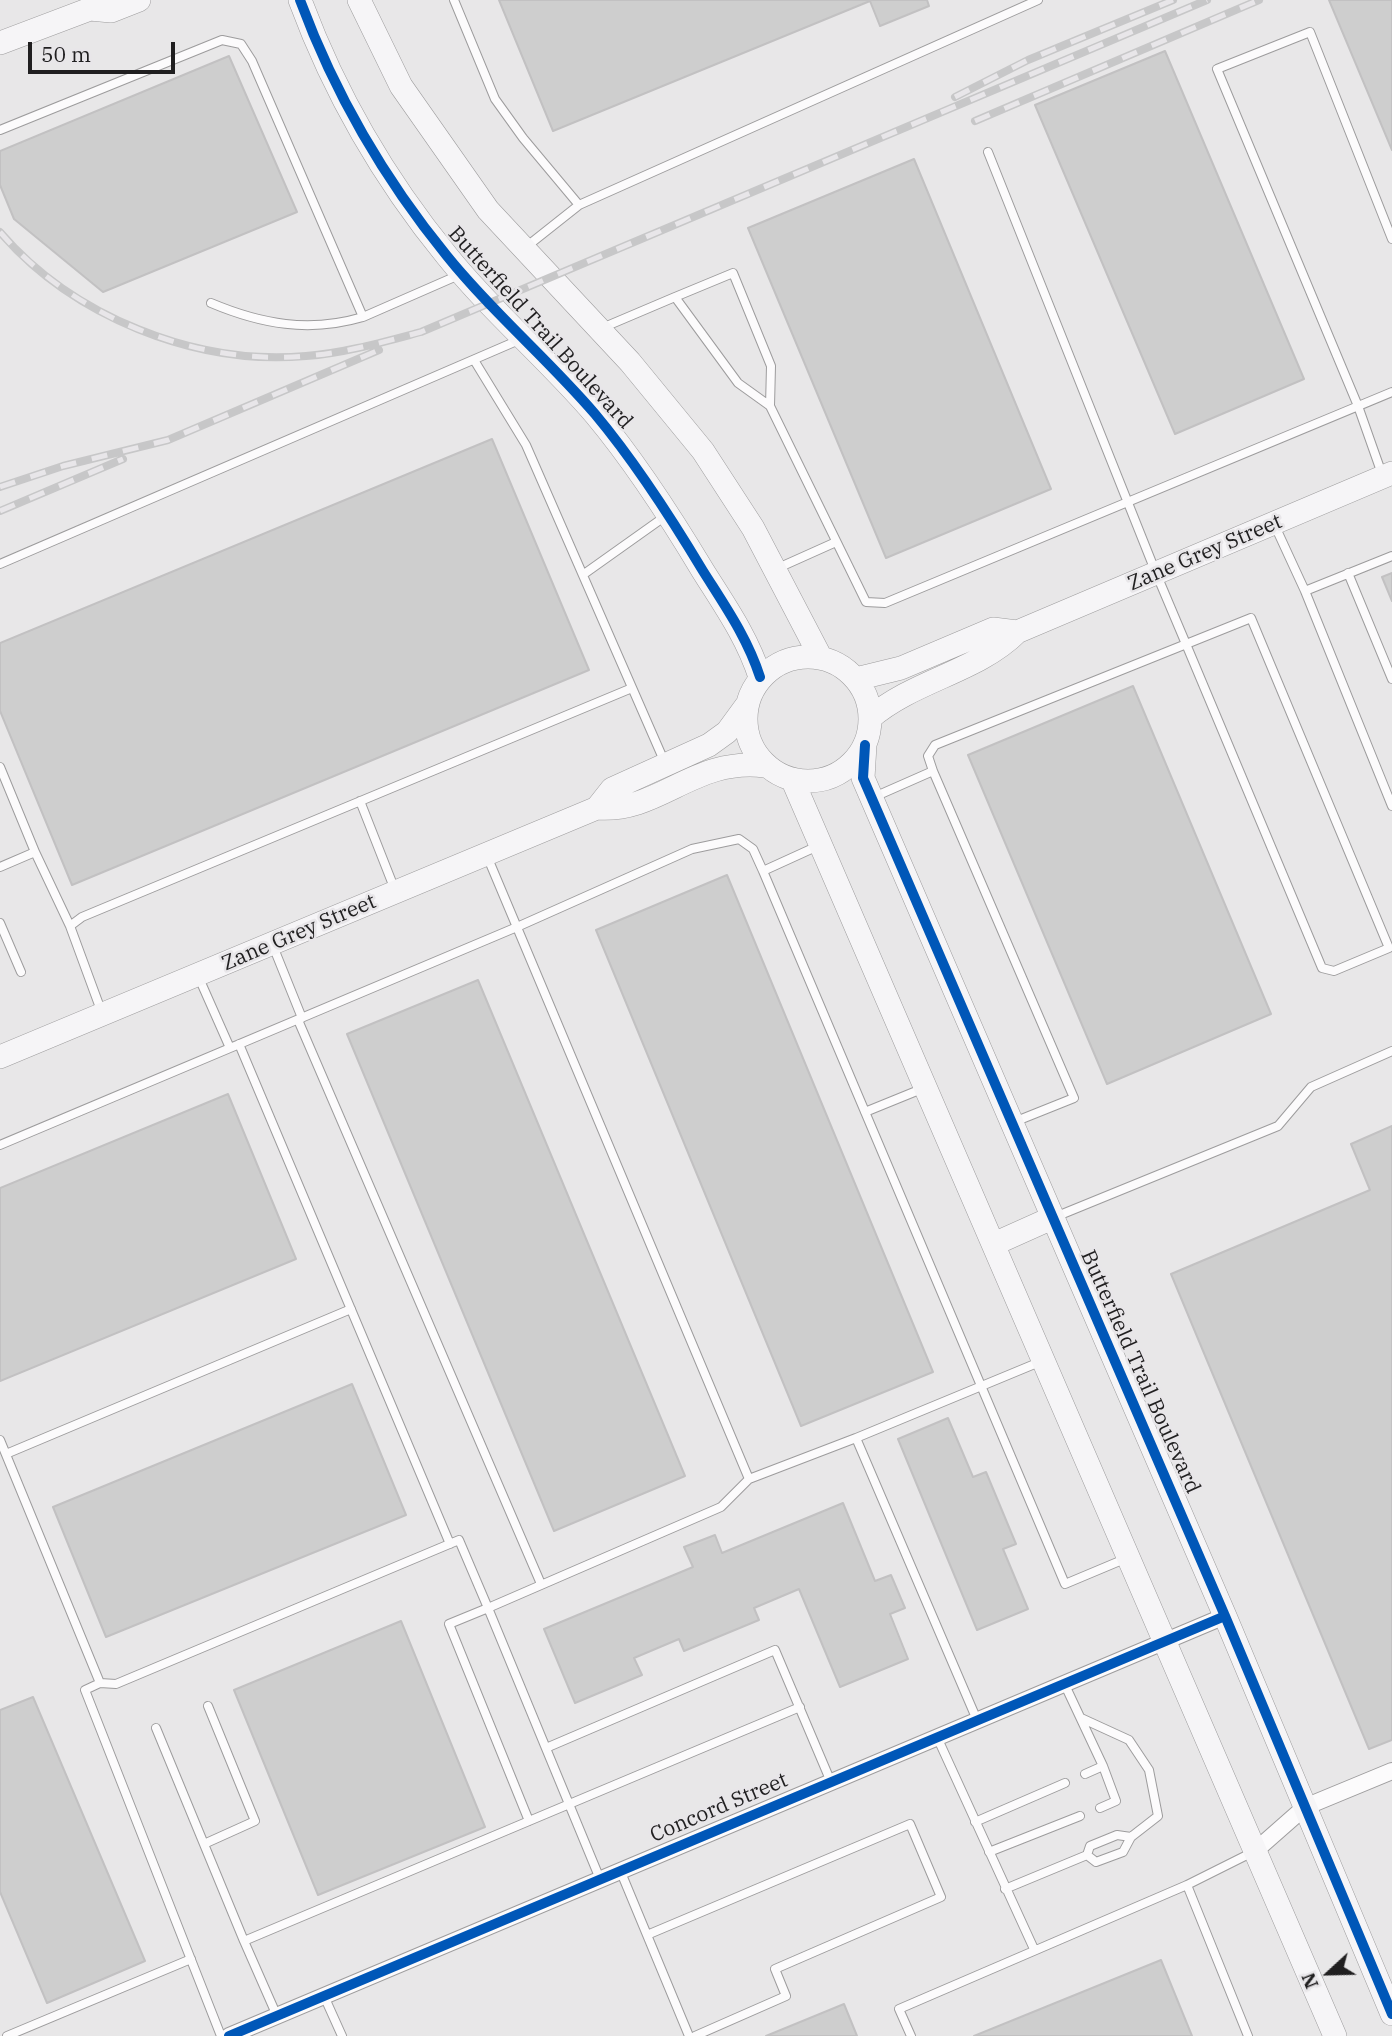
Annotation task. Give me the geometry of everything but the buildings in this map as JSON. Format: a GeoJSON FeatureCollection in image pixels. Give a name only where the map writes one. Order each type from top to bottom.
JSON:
{"type":"FeatureCollection","features":[{"type":"Feature","properties":{"kind":"street"},"geometry":{"type":"LineString","coordinates":[[0,43],[93,4],[111,11],[139,0]]}},
{"type":"Feature","properties":{"kind":"street","name":"Butterfield Trail Boulevard"},"geometry":{"type":"LineString","coordinates":[[300,0],[343,100],[406,204],[461,273],[593,412],[648,481],[734,616],[750,646],[760,677]]}},
{"type":"Feature","properties":{"kind":"street","name":"Butterfield Trail Boulevard"},"geometry":{"type":"LineString","coordinates":[[359,0],[401,86],[424,123],[488,210],[630,362],[703,451],[730,490],[776,570],[821,658]]}},
{"type":"Feature","properties":{"kind":"street","name":"Zane Grey Street"},"geometry":{"type":"LineString","coordinates":[[870,718],[910,690],[1000,649],[1017,632],[1387,475]]}},
{"type":"Feature","properties":{"kind":"street","name":"Zane Grey Street"},"geometry":{"type":"LineString","coordinates":[[856,679],[901,668],[993,629],[1017,632]]}},
{"type":"Feature","properties":{"kind":"street"},"geometry":{"type":"LineString","coordinates":[[821,658],[840,666],[856,679],[866,697],[870,718],[865,744],[848,768],[822,781],[793,781],[765,766],[747,738],[746,706],[760,677],[788,659],[821,658]]}},
{"type":"Feature","properties":{"kind":"street","name":"Zane Grey Street"},"geometry":{"type":"LineString","coordinates":[[597,808],[612,789],[704,748],[727,732],[746,706]]}},
{"type":"Feature","properties":{"kind":"street","name":"Butterfield Trail Boulevard"},"geometry":{"type":"LineString","coordinates":[[865,744],[863,778],[1225,1616],[1392,2014]]}},
{"type":"Feature","properties":{"kind":"street","name":"Zane Grey Street"},"geometry":{"type":"LineString","coordinates":[[0,1057],[597,808],[618,810],[649,799],[712,769],[740,763],[765,766]]}},
{"type":"Feature","properties":{"kind":"street"},"geometry":{"type":"LineString","coordinates":[[793,781],[1335,2036]]}},
{"type":"Feature","properties":{"kind":"street"},"geometry":{"type":"LineString","coordinates":[[994,1244],[1052,1218]]}},
{"type":"Feature","properties":{"kind":"street","name":"Concord Street"},"geometry":{"type":"LineString","coordinates":[[229,2036],[1225,1616]]}},
{"type":"Feature","properties":{"kind":"street"},"geometry":{"type":"LineString","coordinates":[[1255,1851],[1305,1807],[1392,1771]]}},
{"type":"Feature","properties":{"kind":"lane"},"geometry":{"type":"LineString","coordinates":[[454,0],[495,99],[523,138],[579,205]]}},
{"type":"Feature","properties":{"kind":"lane"},"geometry":{"type":"LineString","coordinates":[[524,249],[579,205],[1038,0]]}},
{"type":"Feature","properties":{"kind":"lane"},"geometry":{"type":"LineString","coordinates":[[1387,475],[1217,69],[1310,32],[1392,239]]}},
{"type":"Feature","properties":{"kind":"lane"},"geometry":{"type":"LineString","coordinates":[[0,130],[222,40],[241,44],[252,61],[363,317]]}},
{"type":"Feature","properties":{"kind":"lane"},"geometry":{"type":"LineString","coordinates":[[988,152],[1130,501],[1156,573],[1186,644],[1322,968],[1334,971],[1389,948],[1251,618],[1239,621],[1186,644],[934,745],[928,756],[933,771],[1074,1098],[1011,1124]]}},
{"type":"Feature","properties":{"kind":"lane"},"geometry":{"type":"LineString","coordinates":[[211,303],[250,320],[302,327],[339,324],[363,317],[461,273]]}},
{"type":"Feature","properties":{"kind":"lane"},"geometry":{"type":"LineString","coordinates":[[598,329],[733,273],[771,366],[770,406],[866,602],[885,603],[1392,392]]}},
{"type":"Feature","properties":{"kind":"lane"},"geometry":{"type":"LineString","coordinates":[[675,297],[738,383],[770,406]]}},
{"type":"Feature","properties":{"kind":"lane"},"geometry":{"type":"LineString","coordinates":[[0,564],[522,339]]}},
{"type":"Feature","properties":{"kind":"lane"},"geometry":{"type":"LineString","coordinates":[[474,360],[526,445],[666,765]]}},
{"type":"Feature","properties":{"kind":"lane"},"geometry":{"type":"LineString","coordinates":[[584,574],[668,514]]}},
{"type":"Feature","properties":{"kind":"lane"},"geometry":{"type":"LineString","coordinates":[[1273,523],[1305,591],[1392,806]]}},
{"type":"Feature","properties":{"kind":"lane"},"geometry":{"type":"LineString","coordinates":[[776,570],[836,542]]}},
{"type":"Feature","properties":{"kind":"lane"},"geometry":{"type":"LineString","coordinates":[[1305,591],[1392,556]]}},
{"type":"Feature","properties":{"kind":"lane"},"geometry":{"type":"LineString","coordinates":[[1348,573],[1392,678]]}},
{"type":"Feature","properties":{"kind":"lane"},"geometry":{"type":"LineString","coordinates":[[70,926],[82,917],[632,688]]}},
{"type":"Feature","properties":{"kind":"lane"},"geometry":{"type":"LineString","coordinates":[[0,767],[70,926],[103,1015]]}},
{"type":"Feature","properties":{"kind":"lane"},"geometry":{"type":"LineString","coordinates":[[872,798],[933,771]]}},
{"type":"Feature","properties":{"kind":"lane"},"geometry":{"type":"LineString","coordinates":[[360,801],[396,892]]}},
{"type":"Feature","properties":{"kind":"lane"},"geometry":{"type":"LineString","coordinates":[[0,1145],[517,927],[692,849],[739,839],[753,849],[763,871],[1065,1584],[1127,1558]]}},
{"type":"Feature","properties":{"kind":"lane"},"geometry":{"type":"LineString","coordinates":[[763,871],[821,845]]}},
{"type":"Feature","properties":{"kind":"lane"},"geometry":{"type":"LineString","coordinates":[[0,867],[36,852]]}},
{"type":"Feature","properties":{"kind":"lane"},"geometry":{"type":"LineString","coordinates":[[486,854],[749,1479]]}},
{"type":"Feature","properties":{"kind":"lane"},"geometry":{"type":"LineString","coordinates":[[0,923],[21,972]]}},
{"type":"Feature","properties":{"kind":"lane"},"geometry":{"type":"LineString","coordinates":[[272,944],[300,1019],[541,1584]]}},
{"type":"Feature","properties":{"kind":"lane"},"geometry":{"type":"LineString","coordinates":[[198,975],[230,1048]]}},
{"type":"Feature","properties":{"kind":"lane"},"geometry":{"type":"LineString","coordinates":[[239,1044],[450,1544]]}},
{"type":"Feature","properties":{"kind":"lane"},"geometry":{"type":"LineString","coordinates":[[1052,1218],[1278,1126],[1311,1087],[1392,1051]]}},
{"type":"Feature","properties":{"kind":"lane"},"geometry":{"type":"LineString","coordinates":[[865,1112],[926,1087]]}},
{"type":"Feature","properties":{"kind":"lane"},"geometry":{"type":"LineString","coordinates":[[6,1454],[351,1309]]}},
{"type":"Feature","properties":{"kind":"lane"},"geometry":{"type":"LineString","coordinates":[[529,1821],[449,1624],[721,1507],[749,1479],[856,1438],[1043,1360]]}},
{"type":"Feature","properties":{"kind":"lane"},"geometry":{"type":"LineString","coordinates":[[856,1438],[977,1720]]}},
{"type":"Feature","properties":{"kind":"lane"},"geometry":{"type":"LineString","coordinates":[[0,1440],[100,1683]]}},
{"type":"Feature","properties":{"kind":"lane"},"geometry":{"type":"LineString","coordinates":[[221,2036],[85,1690],[100,1683],[117,1684],[459,1541],[600,1879]]}},
{"type":"Feature","properties":{"kind":"lane"},"geometry":{"type":"LineString","coordinates":[[546,1748],[775,1650],[831,1782]]}},
{"type":"Feature","properties":{"kind":"lane"},"geometry":{"type":"LineString","coordinates":[[1063,1683],[1104,1766],[1116,1801],[1100,1808]]}},
{"type":"Feature","properties":{"kind":"lane"},"geometry":{"type":"LineString","coordinates":[[204,1844],[256,1821],[208,1706]]}},
{"type":"Feature","properties":{"kind":"lane"},"geometry":{"type":"LineString","coordinates":[[244,1941],[800,1707]]}},
{"type":"Feature","properties":{"kind":"lane"},"geometry":{"type":"LineString","coordinates":[[1080,1718],[1129,1740],[1149,1770],[1158,1816],[1131,1837],[1123,1852],[1096,1862],[1087,1855]]}},
{"type":"Feature","properties":{"kind":"lane"},"geometry":{"type":"LineString","coordinates":[[156,1728],[277,2016]]}},
{"type":"Feature","properties":{"kind":"lane"},"geometry":{"type":"LineString","coordinates":[[937,1737],[1034,1950]]}},
{"type":"Feature","properties":{"kind":"lane"},"geometry":{"type":"LineString","coordinates":[[1085,1774],[1104,1766]]}},
{"type":"Feature","properties":{"kind":"lane"},"geometry":{"type":"LineString","coordinates":[[975,1822],[1065,1783]]}},
{"type":"Feature","properties":{"kind":"lane"},"geometry":{"type":"LineString","coordinates":[[989,1852],[1080,1816]]}},
{"type":"Feature","properties":{"kind":"lane"},"geometry":{"type":"LineString","coordinates":[[647,1935],[910,1824],[941,1897],[775,1969],[786,1996],[695,2036]]}},
{"type":"Feature","properties":{"kind":"lane"},"geometry":{"type":"LineString","coordinates":[[1005,1889],[1087,1855],[1090,1846],[1116,1835],[1131,1837]]}},
{"type":"Feature","properties":{"kind":"lane"},"geometry":{"type":"LineString","coordinates":[[911,2036],[899,2009],[1187,1885],[1255,1851]]}},
{"type":"Feature","properties":{"kind":"lane"},"geometry":{"type":"LineString","coordinates":[[620,1870],[689,2036]]}},
{"type":"Feature","properties":{"kind":"lane"},"geometry":{"type":"LineString","coordinates":[[1187,1885],[1248,2036]]}},
{"type":"Feature","properties":{"kind":"lane"},"geometry":{"type":"LineString","coordinates":[[7,2036],[191,1959]]}},
{"type":"Feature","properties":{"kind":"lane"},"geometry":{"type":"LineString","coordinates":[[324,1996],[341,2036]]}},
{"type":"Feature","properties":{"kind":"railway"},"geometry":{"type":"LineString","coordinates":[[955,97],[1028,60],[1173,0]]}},
{"type":"Feature","properties":{"kind":"railway"},"geometry":{"type":"LineString","coordinates":[[0,232],[29,262],[99,311],[138,329],[179,343],[221,353],[264,357],[321,355],[350,350],[421,332],[1207,0]]}},
{"type":"Feature","properties":{"kind":"railway"},"geometry":{"type":"LineString","coordinates":[[975,121],[1259,0]]}},
{"type":"Feature","properties":{"kind":"railway"},"geometry":{"type":"LineString","coordinates":[[0,487],[63,466],[168,440],[379,350]]}},
{"type":"Feature","properties":{"kind":"railway"},"geometry":{"type":"LineString","coordinates":[[0,511],[123,459]]}},
{"type":"Feature","properties":{"kind":"cycle path"},"geometry":{"type":"LineString","coordinates":[[300,0],[345,101],[403,197],[464,277],[577,394],[625,451],[727,609],[749,648],[760,677]]}},
{"type":"Feature","properties":{"kind":"cycle path"},"geometry":{"type":"LineString","coordinates":[[865,745],[863,778],[1225,1616],[1392,2014]]}},
{"type":"Feature","properties":{"kind":"cycle path"},"geometry":{"type":"LineString","coordinates":[[229,2036],[1225,1616]]}}]}
